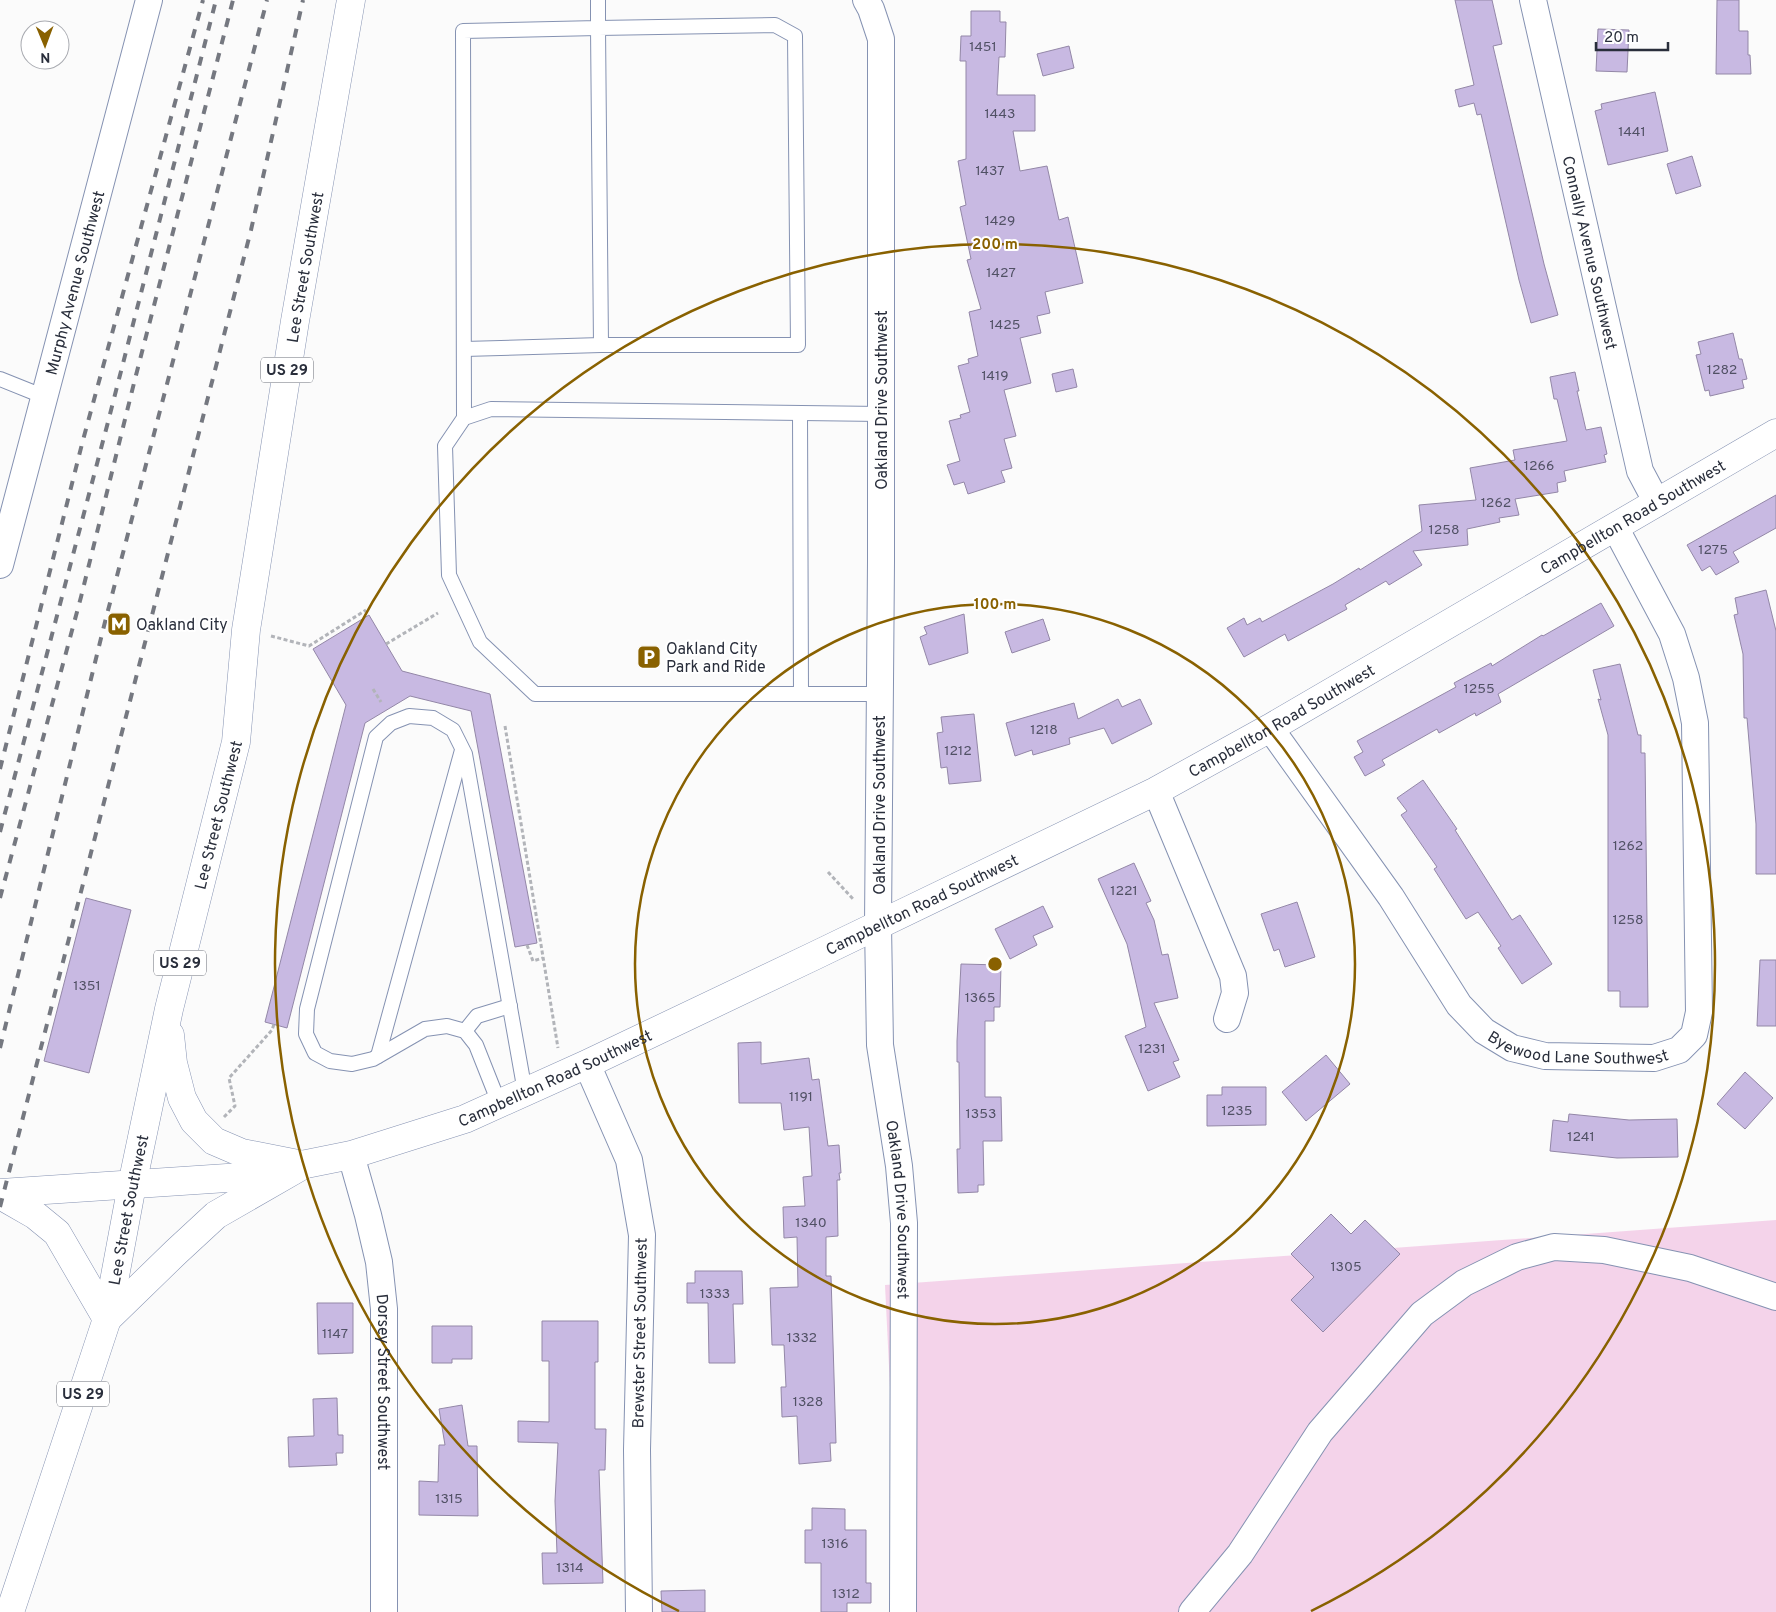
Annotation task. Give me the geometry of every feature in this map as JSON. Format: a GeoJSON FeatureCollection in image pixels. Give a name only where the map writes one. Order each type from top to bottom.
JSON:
{"type":"FeatureCollection","features":[{"type":"Feature","properties":{"kind":"main road","name":"Lee Street Southwest"},"geometry":{"type":"LineString","coordinates":[[10,1612],[108,1319],[132,1185],[169,1009],[236,742],[246,630],[295,321],[351,0]]}},
{"type":"Feature","properties":{"kind":"main road","name":"Campbellton Road Southwest"},"geometry":{"type":"LineString","coordinates":[[0,1194],[242,1177],[351,1155],[465,1119],[587,1064],[1156,791],[1270,728],[1776,433]]}},
{"type":"Feature","properties":{"kind":"main road"},"geometry":{"type":"LineString","coordinates":[[169,1009],[173,1064],[182,1098],[194,1121],[214,1141],[242,1153],[303,1165]]}},
{"type":"Feature","properties":{"kind":"main road"},"geometry":{"type":"LineString","coordinates":[[0,1194],[35,1215],[57,1233],[108,1319],[216,1215],[303,1165]]}},
{"type":"Feature","properties":{"kind":"street","name":"Murphy Avenue Southwest"},"geometry":{"type":"LineString","coordinates":[[0,565],[149,0]]}},
{"type":"Feature","properties":{"kind":"street","name":"Oakland Drive Southwest"},"geometry":{"type":"LineString","coordinates":[[866,0],[881,39],[878,925],[880,1045],[899,1166],[904,1223],[903,1612]]}},
{"type":"Feature","properties":{"kind":"street","name":"Connally Avenue Southwest"},"geometry":{"type":"LineString","coordinates":[[1533,0],[1640,471],[1657,503]]}},
{"type":"Feature","properties":{"kind":"street","name":"Byewood Lane Southwest"},"geometry":{"type":"LineString","coordinates":[[1270,728],[1391,897],[1459,1005],[1484,1031],[1512,1048],[1545,1056],[1654,1058],[1679,1050],[1694,1034],[1699,1012],[1695,722],[1686,678],[1672,634],[1615,527]]}},
{"type":"Feature","properties":{"kind":"street"},"geometry":{"type":"LineString","coordinates":[[1156,791],[1233,976],[1235,993],[1227,1019]]}},
{"type":"Feature","properties":{"kind":"street","name":"Brewster Street Southwest"},"geometry":{"type":"LineString","coordinates":[[587,1064],[629,1160],[642,1235],[637,1450],[639,1612]]}},
{"type":"Feature","properties":{"kind":"street","name":"Dorsey Street Southwest"},"geometry":{"type":"LineString","coordinates":[[351,1155],[379,1262],[384,1309],[384,1612]]}},
{"type":"Feature","properties":{"kind":"street"},"geometry":{"type":"LineString","coordinates":[[1192,1612],[1240,1554],[1320,1432],[1422,1314],[1464,1282],[1517,1257],[1554,1247],[1604,1250],[1690,1268],[1776,1297]]}},
{"type":"Feature","properties":{"kind":"lane"},"geometry":{"type":"LineString","coordinates":[[598,0],[601,345]]}},
{"type":"Feature","properties":{"kind":"lane"},"geometry":{"type":"LineString","coordinates":[[464,349],[601,345],[798,345],[795,36],[775,25],[464,32],[464,349],[464,418],[445,446],[449,575],[480,642],[536,694],[880,694]]}},
{"type":"Feature","properties":{"kind":"lane"},"geometry":{"type":"LineString","coordinates":[[0,379],[45,398]]}},
{"type":"Feature","properties":{"kind":"lane"},"geometry":{"type":"LineString","coordinates":[[464,418],[491,409],[881,414]]}},
{"type":"Feature","properties":{"kind":"lane"},"geometry":{"type":"LineString","coordinates":[[800,413],[801,694]]}},
{"type":"Feature","properties":{"kind":"lane"},"geometry":{"type":"LineString","coordinates":[[499,1103],[476,1045],[464,1031],[447,1026],[425,1029],[373,1059],[352,1064],[330,1062],[315,1053],[306,1034],[307,1009],[376,737],[391,722],[409,716],[433,718],[453,730],[465,754],[525,1092]]}},
{"type":"Feature","properties":{"kind":"lane"},"geometry":{"type":"LineString","coordinates":[[378,1056],[463,749]]}},
{"type":"Feature","properties":{"kind":"lane"},"geometry":{"type":"LineString","coordinates":[[464,1031],[477,1016],[510,1006]]}},
{"type":"Feature","properties":{"kind":"path"},"geometry":{"type":"LineString","coordinates":[[246,630],[309,646],[366,610]]}},
{"type":"Feature","properties":{"kind":"path"},"geometry":{"type":"LineString","coordinates":[[386,644],[438,613]]}},
{"type":"Feature","properties":{"kind":"path"},"geometry":{"type":"LineString","coordinates":[[373,688],[381,702]]}},
{"type":"Feature","properties":{"kind":"path"},"geometry":{"type":"LineString","coordinates":[[505,726],[562,1075]]}},
{"type":"Feature","properties":{"kind":"path"},"geometry":{"type":"LineString","coordinates":[[527,945],[533,961],[543,958]]}},
{"type":"Feature","properties":{"kind":"path"},"geometry":{"type":"LineString","coordinates":[[218,1123],[234,1106],[229,1078],[272,1030],[274,1024]]}},
{"type":"Feature","properties":{"kind":"shaded area"},"geometry":{"type":"Polygon","coordinates":[[[1776,1220],[1776,1612],[901,1612],[885,1285],[1776,1220]]]}},
{"type":"Feature","properties":{"kind":"building"},"geometry":{"type":"Polygon","coordinates":[[[1455,0],[1492,0],[1502,44],[1493,46],[1544,264],[1558,315],[1531,323],[1519,280],[1481,114],[1477,115],[1474,103],[1459,107],[1455,90],[1474,85],[1455,0]]]}},
{"type":"Feature","properties":{"kind":"building"},"geometry":{"type":"Polygon","coordinates":[[[1717,0],[1739,0],[1739,31],[1748,31],[1748,55],[1750,55],[1751,74],[1716,74],[1717,0]]]}},
{"type":"Feature","properties":{"kind":"building"},"geometry":{"type":"Polygon","coordinates":[[[971,11],[1000,11],[1000,22],[1006,22],[1005,57],[999,57],[997,95],[1035,95],[1035,131],[1013,131],[1020,171],[1047,166],[1059,220],[1068,217],[1083,283],[1045,292],[1050,313],[1037,316],[1041,333],[1020,338],[1031,383],[1004,390],[1016,436],[1004,439],[1012,468],[1001,471],[1005,482],[968,494],[964,482],[954,485],[947,465],[960,461],[949,421],[961,418],[960,415],[970,412],[958,366],[969,363],[968,359],[978,356],[969,312],[981,309],[967,260],[971,259],[960,207],[966,205],[958,161],[966,159],[966,61],[960,61],[961,36],[971,36],[971,11]]]}},
{"type":"Feature","properties":{"kind":"building"},"geometry":{"type":"Polygon","coordinates":[[[1598,29],[1629,30],[1627,72],[1596,71],[1598,29]]]}},
{"type":"Feature","properties":{"kind":"building"},"geometry":{"type":"Polygon","coordinates":[[[1069,46],[1074,68],[1043,76],[1037,54],[1069,46]]]}},
{"type":"Feature","properties":{"kind":"building"},"geometry":{"type":"Polygon","coordinates":[[[1655,92],[1668,151],[1608,165],[1595,111],[1602,109],[1601,104],[1655,92]]]}},
{"type":"Feature","properties":{"kind":"building"},"geometry":{"type":"Polygon","coordinates":[[[1692,156],[1701,186],[1676,194],[1667,164],[1692,156]]]}},
{"type":"Feature","properties":{"kind":"building"},"geometry":{"type":"Polygon","coordinates":[[[1733,333],[1739,359],[1742,359],[1747,379],[1742,380],[1744,388],[1710,396],[1709,390],[1705,391],[1696,355],[1701,354],[1698,342],[1733,333]]]}},
{"type":"Feature","properties":{"kind":"building"},"geometry":{"type":"Polygon","coordinates":[[[1073,369],[1077,387],[1056,392],[1052,374],[1073,369]]]}},
{"type":"Feature","properties":{"kind":"building"},"geometry":{"type":"Polygon","coordinates":[[[1575,372],[1579,391],[1577,391],[1586,430],[1601,427],[1607,454],[1604,455],[1606,462],[1564,471],[1566,481],[1557,483],[1558,492],[1515,499],[1519,515],[1499,518],[1500,522],[1467,529],[1468,545],[1413,551],[1422,565],[1389,585],[1386,581],[1345,605],[1347,609],[1288,641],[1285,634],[1244,657],[1227,628],[1244,618],[1247,625],[1260,618],[1262,622],[1359,568],[1360,570],[1422,531],[1419,505],[1476,500],[1470,468],[1515,460],[1513,450],[1567,441],[1557,399],[1554,399],[1550,377],[1575,372]]]}},
{"type":"Feature","properties":{"kind":"building"},"geometry":{"type":"Polygon","coordinates":[[[1776,495],[1776,528],[1733,552],[1739,562],[1716,575],[1710,566],[1702,571],[1687,545],[1776,495]]]}},
{"type":"Feature","properties":{"kind":"building"},"geometry":{"type":"Polygon","coordinates":[[[1766,590],[1776,631],[1776,874],[1756,874],[1756,824],[1747,718],[1744,718],[1743,654],[1734,615],[1738,614],[1735,598],[1766,590]]]}},
{"type":"Feature","properties":{"kind":"building"},"geometry":{"type":"Polygon","coordinates":[[[1601,603],[1614,626],[1498,694],[1501,702],[1476,716],[1475,713],[1439,733],[1437,729],[1382,760],[1385,765],[1365,776],[1354,757],[1363,752],[1357,741],[1456,687],[1454,683],[1491,663],[1492,666],[1542,635],[1601,603]]]}},
{"type":"Feature","properties":{"kind":"building"},"geometry":{"type":"Polygon","coordinates":[[[964,614],[968,653],[929,665],[920,637],[927,634],[924,627],[964,614]]]}},
{"type":"Feature","properties":{"kind":"building"},"geometry":{"type":"Polygon","coordinates":[[[369,615],[402,671],[490,694],[537,943],[515,947],[471,711],[410,696],[365,723],[287,1028],[265,1022],[346,705],[313,649],[369,615]]]}},
{"type":"Feature","properties":{"kind":"building"},"geometry":{"type":"Polygon","coordinates":[[[1043,619],[1050,640],[1012,653],[1005,632],[1043,619]]]}},
{"type":"Feature","properties":{"kind":"building"},"geometry":{"type":"Polygon","coordinates":[[[1620,664],[1638,735],[1641,735],[1641,753],[1645,753],[1648,1007],[1620,1007],[1620,991],[1608,991],[1608,735],[1598,699],[1601,700],[1593,670],[1620,664]]]}},
{"type":"Feature","properties":{"kind":"building"},"geometry":{"type":"Polygon","coordinates":[[[1118,699],[1122,707],[1140,699],[1152,724],[1112,744],[1104,728],[1069,738],[1070,744],[1033,755],[1032,750],[1015,756],[1006,723],[1074,703],[1078,719],[1118,699]]]}},
{"type":"Feature","properties":{"kind":"building"},"geometry":{"type":"Polygon","coordinates":[[[974,714],[981,781],[949,784],[947,767],[941,768],[937,733],[943,732],[941,717],[974,714]]]}},
{"type":"Feature","properties":{"kind":"building"},"geometry":{"type":"Polygon","coordinates":[[[1423,780],[1457,829],[1455,830],[1512,920],[1520,915],[1552,964],[1522,984],[1498,948],[1501,946],[1478,912],[1466,919],[1434,869],[1437,867],[1401,815],[1407,811],[1397,798],[1423,780]]]}},
{"type":"Feature","properties":{"kind":"building"},"geometry":{"type":"Polygon","coordinates":[[[1134,863],[1151,901],[1146,903],[1154,920],[1162,955],[1168,954],[1178,998],[1154,1003],[1179,1060],[1173,1062],[1180,1077],[1148,1091],[1125,1036],[1146,1027],[1127,944],[1098,879],[1134,863]]]}},
{"type":"Feature","properties":{"kind":"building"},"geometry":{"type":"Polygon","coordinates":[[[86,898],[131,910],[89,1073],[44,1061],[86,898]]]}},
{"type":"Feature","properties":{"kind":"building"},"geometry":{"type":"Polygon","coordinates":[[[1297,902],[1315,957],[1285,967],[1279,949],[1274,951],[1261,914],[1297,902]]]}},
{"type":"Feature","properties":{"kind":"building"},"geometry":{"type":"Polygon","coordinates":[[[1043,906],[1053,927],[1033,936],[1037,945],[1010,959],[995,929],[1043,906]]]}},
{"type":"Feature","properties":{"kind":"building"},"geometry":{"type":"Polygon","coordinates":[[[1760,960],[1776,960],[1776,1026],[1757,1026],[1760,960]]]}},
{"type":"Feature","properties":{"kind":"building"},"geometry":{"type":"Polygon","coordinates":[[[961,964],[1001,965],[1000,1007],[994,1007],[994,1021],[985,1021],[985,1097],[1001,1097],[1002,1141],[983,1141],[984,1185],[978,1185],[978,1192],[958,1193],[957,1149],[960,1149],[957,1041],[961,964]]]}},
{"type":"Feature","properties":{"kind":"building"},"geometry":{"type":"Polygon","coordinates":[[[761,1042],[761,1064],[809,1058],[812,1080],[819,1079],[828,1146],[839,1145],[841,1173],[839,1173],[840,1180],[837,1180],[838,1236],[826,1237],[826,1276],[831,1276],[836,1443],[830,1443],[831,1461],[799,1464],[797,1416],[782,1417],[781,1387],[786,1387],[784,1345],[772,1345],[770,1288],[798,1287],[797,1237],[784,1238],[783,1207],[805,1206],[803,1177],[812,1176],[809,1127],[784,1130],[781,1103],[739,1103],[738,1043],[761,1042]]]}},
{"type":"Feature","properties":{"kind":"building"},"geometry":{"type":"Polygon","coordinates":[[[1326,1055],[1350,1084],[1306,1121],[1282,1092],[1326,1055]]]}},
{"type":"Feature","properties":{"kind":"building"},"geometry":{"type":"Polygon","coordinates":[[[1745,1072],[1773,1098],[1745,1129],[1717,1104],[1745,1072]]]}},
{"type":"Feature","properties":{"kind":"building"},"geometry":{"type":"Polygon","coordinates":[[[1222,1087],[1266,1087],[1266,1125],[1207,1126],[1207,1095],[1222,1095],[1222,1087]]]}},
{"type":"Feature","properties":{"kind":"building"},"geometry":{"type":"Polygon","coordinates":[[[1569,1114],[1629,1120],[1677,1119],[1678,1157],[1617,1158],[1550,1151],[1553,1120],[1568,1122],[1569,1114]]]}},
{"type":"Feature","properties":{"kind":"building"},"geometry":{"type":"Polygon","coordinates":[[[1331,1214],[1351,1234],[1365,1220],[1400,1254],[1323,1332],[1291,1300],[1314,1277],[1291,1254],[1331,1214]]]}},
{"type":"Feature","properties":{"kind":"building"},"geometry":{"type":"Polygon","coordinates":[[[695,1271],[742,1271],[743,1304],[733,1304],[735,1363],[709,1363],[708,1303],[687,1303],[687,1283],[695,1283],[695,1271]]]}},
{"type":"Feature","properties":{"kind":"building"},"geometry":{"type":"Polygon","coordinates":[[[317,1303],[353,1303],[353,1353],[318,1354],[317,1303]]]}},
{"type":"Feature","properties":{"kind":"building"},"geometry":{"type":"Polygon","coordinates":[[[542,1321],[598,1321],[598,1362],[595,1362],[595,1429],[606,1429],[605,1470],[599,1470],[603,1583],[543,1584],[542,1553],[557,1553],[555,1501],[558,1443],[518,1442],[518,1421],[549,1422],[549,1361],[542,1361],[542,1321]]]}},
{"type":"Feature","properties":{"kind":"building"},"geometry":{"type":"Polygon","coordinates":[[[432,1326],[472,1326],[472,1359],[452,1359],[452,1363],[432,1363],[432,1326]]]}},
{"type":"Feature","properties":{"kind":"building"},"geometry":{"type":"Polygon","coordinates":[[[337,1398],[338,1435],[343,1435],[343,1453],[336,1453],[337,1465],[289,1467],[288,1437],[314,1436],[313,1399],[337,1398]]]}},
{"type":"Feature","properties":{"kind":"building"},"geometry":{"type":"Polygon","coordinates":[[[462,1405],[468,1446],[477,1446],[478,1516],[419,1515],[419,1481],[438,1482],[439,1445],[445,1445],[439,1409],[462,1405]]]}},
{"type":"Feature","properties":{"kind":"building"},"geometry":{"type":"Polygon","coordinates":[[[812,1508],[845,1509],[845,1530],[866,1530],[866,1583],[871,1583],[871,1603],[847,1603],[847,1612],[821,1612],[821,1563],[805,1563],[805,1530],[812,1530],[812,1508]]]}},
{"type":"Feature","properties":{"kind":"building"},"geometry":{"type":"Polygon","coordinates":[[[705,1590],[705,1612],[662,1612],[661,1591],[705,1590]]]}},
{"type":"Feature","properties":{"kind":"railway"},"geometry":{"type":"LineString","coordinates":[[0,769],[83,440],[203,0]]}},
{"type":"Feature","properties":{"kind":"railway"},"geometry":{"type":"LineString","coordinates":[[0,832],[108,422],[216,0]]}},
{"type":"Feature","properties":{"kind":"railway"},"geometry":{"type":"LineString","coordinates":[[0,898],[81,597],[233,0]]}},
{"type":"Feature","properties":{"kind":"railway"},"geometry":{"type":"LineString","coordinates":[[0,1048],[105,622],[267,0]]}},
{"type":"Feature","properties":{"kind":"railway"},"geometry":{"type":"LineString","coordinates":[[0,1207],[251,230],[303,0]]}},
{"type":"Feature","properties":{"kind":"place","name":"Oakland City"},"geometry":{"type":"Point","coordinates":[119,624]}},
{"type":"Feature","properties":{"kind":"place","name":"Oakland City Park and Ride"},"geometry":{"type":"Point","coordinates":[649,657]}}]}
